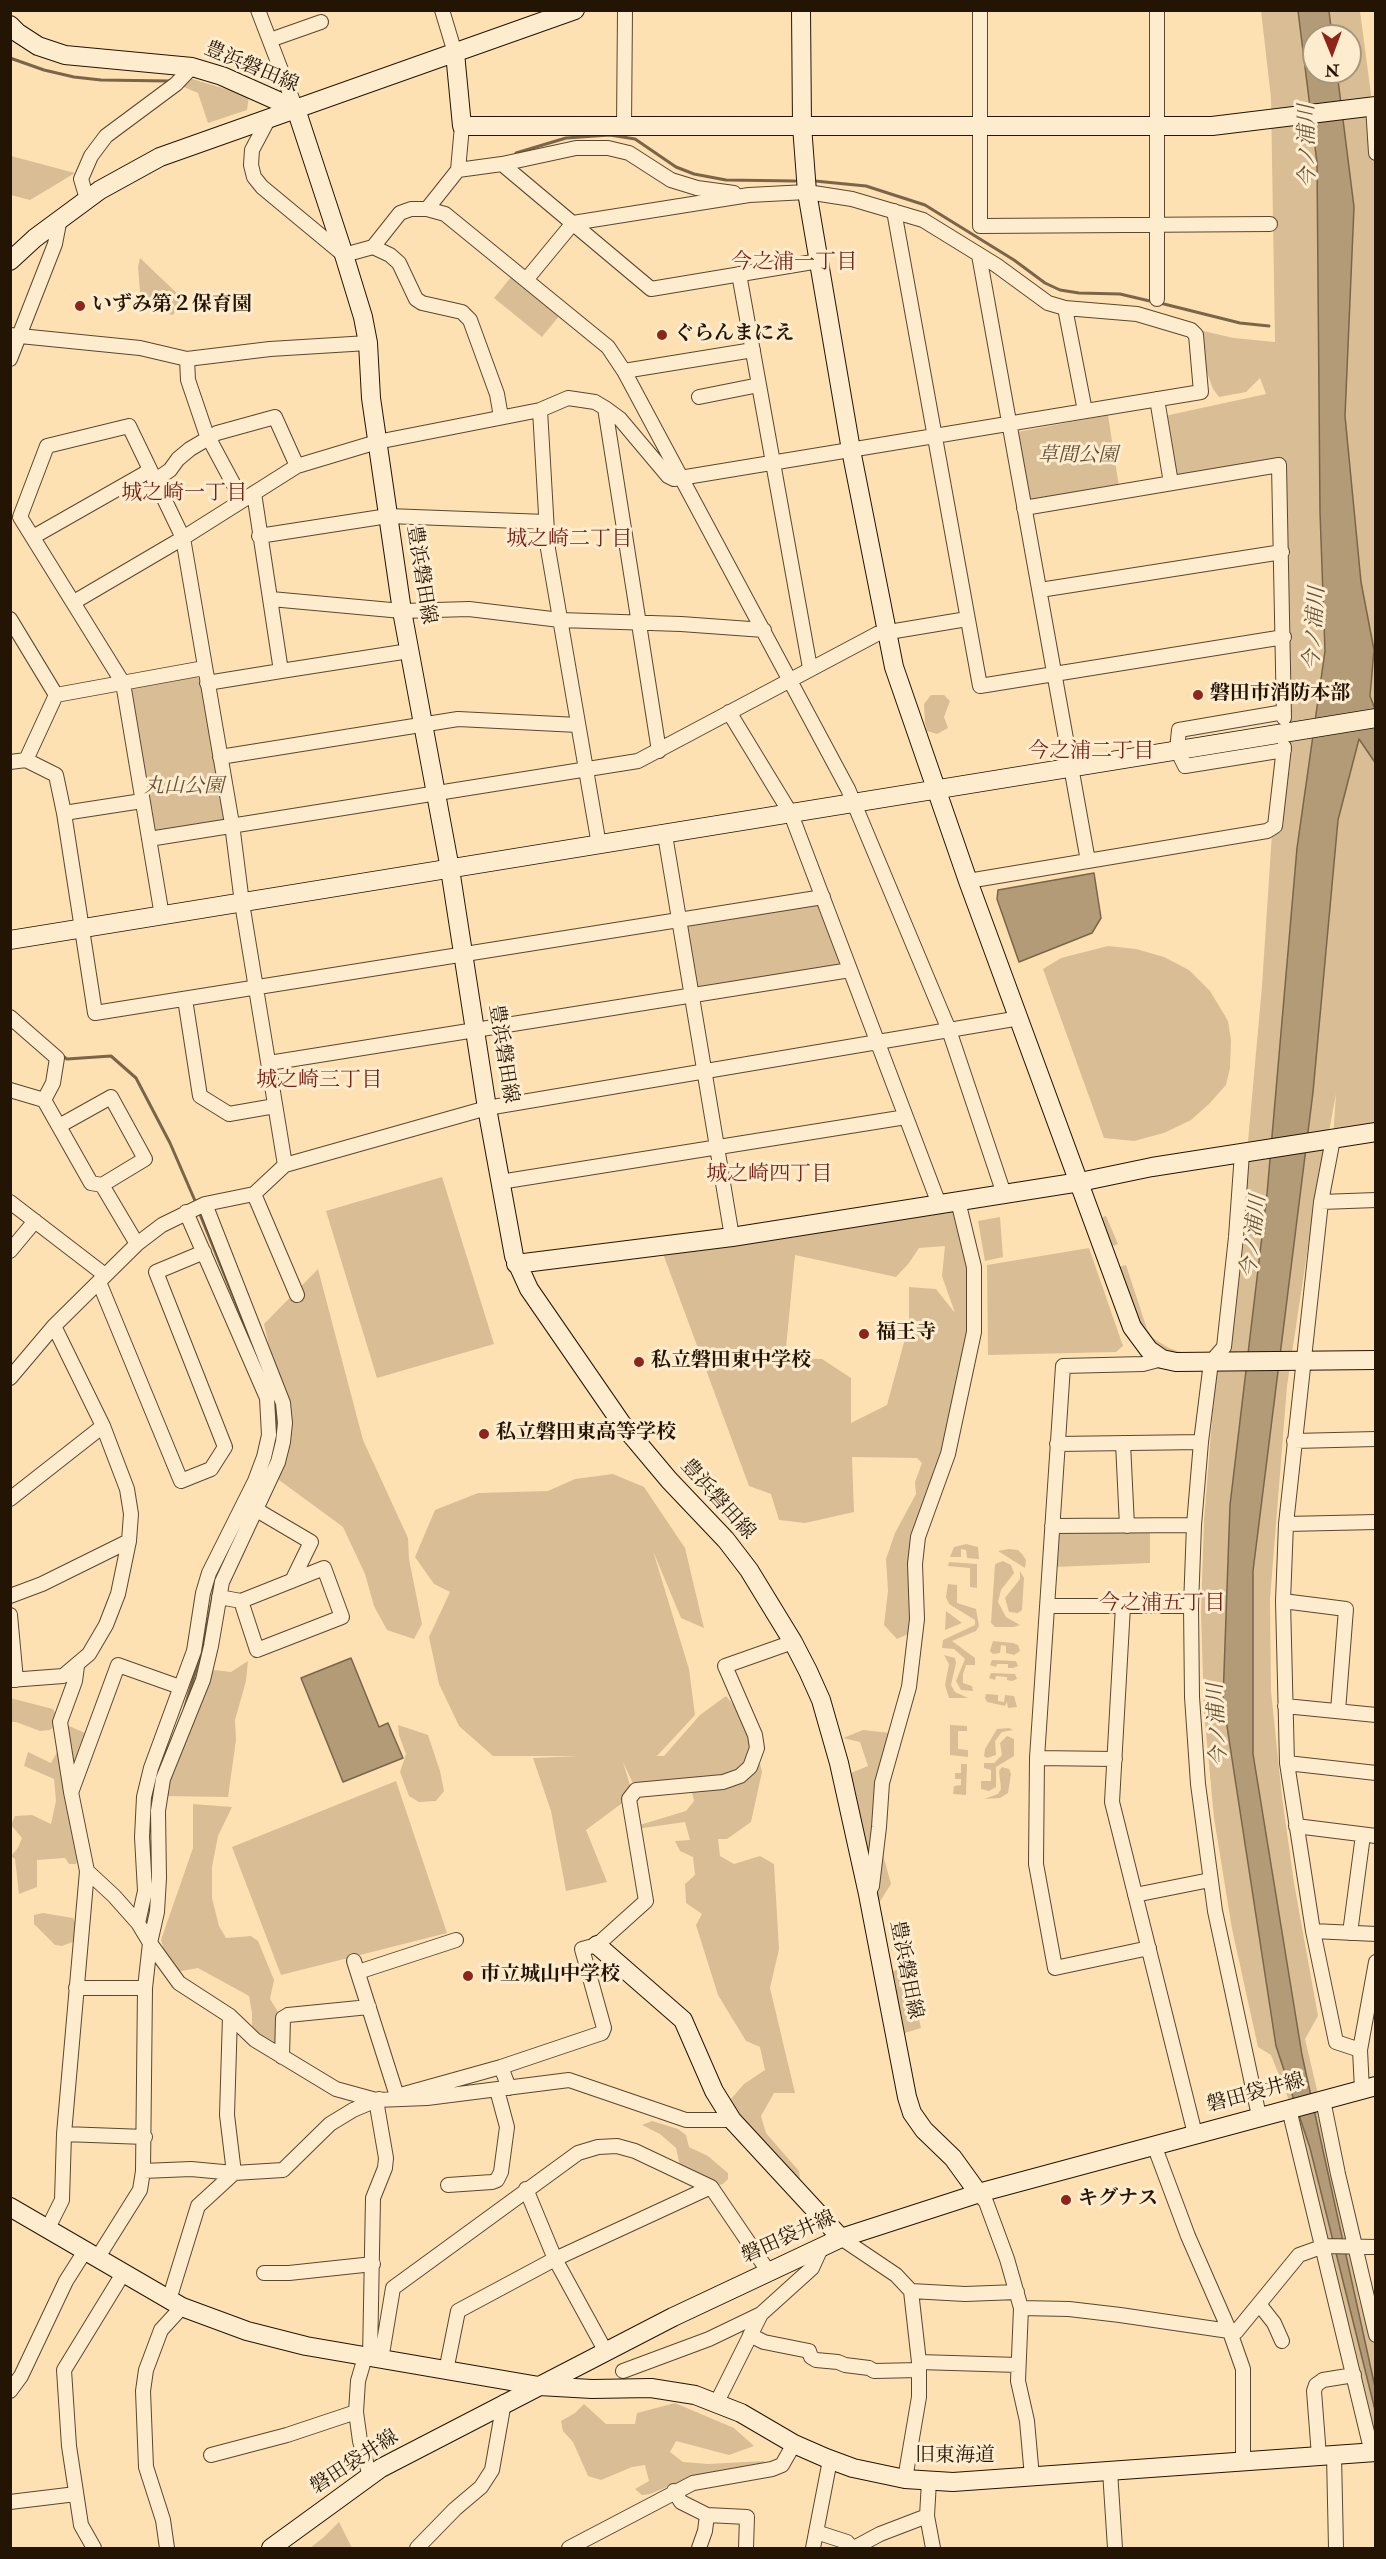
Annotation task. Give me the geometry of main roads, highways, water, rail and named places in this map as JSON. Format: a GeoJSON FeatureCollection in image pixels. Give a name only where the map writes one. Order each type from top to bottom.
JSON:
{"type":"FeatureCollection","features":[{"type":"Feature","properties":{"kind":"waterway"},"geometry":{"type":"LineString","coordinates":[[10,58],[44,70],[74,77],[101,80],[170,81]]}},
{"type":"Feature","properties":{"kind":"waterway"},"geometry":{"type":"LineString","coordinates":[[516,153],[566,138],[610,135],[635,139],[676,167],[694,174],[726,180],[795,181]]}},
{"type":"Feature","properties":{"kind":"waterway"},"geometry":{"type":"LineString","coordinates":[[815,181],[866,186],[925,205],[1014,260],[1045,283],[1060,290],[1120,294],[1154,302]]}},
{"type":"Feature","properties":{"kind":"waterway"},"geometry":{"type":"LineString","coordinates":[[1160,303],[1240,323],[1269,326]]}},
{"type":"Feature","properties":{"kind":"waterway"},"geometry":{"type":"LineString","coordinates":[[60,1054],[67,1059],[111,1056],[136,1078],[170,1143],[196,1203]]}},
{"type":"Feature","properties":{"kind":"waterway"},"geometry":{"type":"LineString","coordinates":[[199,1212],[262,1367]]}},
{"type":"Feature","properties":{"kind":"waterway"},"geometry":{"type":"LineString","coordinates":[[273,1395],[277,1414],[276,1445]]}},
{"type":"Feature","properties":{"kind":"waterway"},"geometry":{"type":"LineString","coordinates":[[218,1576],[241,1525]]}},
{"type":"Feature","properties":{"kind":"waterway"},"geometry":{"type":"LineString","coordinates":[[185,1707],[204,1642],[215,1585]]}},
{"type":"Feature","properties":{"kind":"waterway"},"geometry":{"type":"LineString","coordinates":[[151,1912],[152,1864]]}},
{"type":"Feature","properties":{"kind":"place","name":"いずみ第２保育園"},"geometry":{"type":"Point","coordinates":[80,306]}},
{"type":"Feature","properties":{"kind":"place","name":"ぐらんまにえ"},"geometry":{"type":"Point","coordinates":[662,335]}},
{"type":"Feature","properties":{"kind":"place","name":"磐田市消防本部"},"geometry":{"type":"Point","coordinates":[1198,695]}},
{"type":"Feature","properties":{"kind":"place","name":"福王寺"},"geometry":{"type":"Point","coordinates":[864,1334]}},
{"type":"Feature","properties":{"kind":"place","name":"私立磐田東中学校"},"geometry":{"type":"Point","coordinates":[639,1362]}},
{"type":"Feature","properties":{"kind":"place","name":"私立磐田東高等学校"},"geometry":{"type":"Point","coordinates":[484,1434]}},
{"type":"Feature","properties":{"kind":"place","name":"市立城山中学校"},"geometry":{"type":"Point","coordinates":[468,1976]}},
{"type":"Feature","properties":{"kind":"place","name":"キグナス"},"geometry":{"type":"Point","coordinates":[1066,2200]}},
{"type":"Feature","properties":{"kind":"district","name":"今之浦一丁目"},"geometry":{"type":"Point","coordinates":[794,263]}},
{"type":"Feature","properties":{"kind":"district","name":"城之崎一丁目"},"geometry":{"type":"Point","coordinates":[184,494]}},
{"type":"Feature","properties":{"kind":"district","name":"城之崎二丁目"},"geometry":{"type":"Point","coordinates":[569,540]}},
{"type":"Feature","properties":{"kind":"district","name":"今之浦二丁目"},"geometry":{"type":"Point","coordinates":[1091,752]}},
{"type":"Feature","properties":{"kind":"district","name":"城之崎三丁目"},"geometry":{"type":"Point","coordinates":[319,1081]}},
{"type":"Feature","properties":{"kind":"district","name":"城之崎四丁目"},"geometry":{"type":"Point","coordinates":[769,1175]}},
{"type":"Feature","properties":{"kind":"district","name":"今之浦五丁目"},"geometry":{"type":"Point","coordinates":[1162,1604]}},
{"type":"Feature","properties":{"kind":"water label","name":"今ノ浦川"},"geometry":{"type":"Point","coordinates":[1309,146]}},
{"type":"Feature","properties":{"kind":"water label","name":"今ノ浦川"},"geometry":{"type":"Point","coordinates":[1316,629]}},
{"type":"Feature","properties":{"kind":"water label","name":"今ノ浦川"},"geometry":{"type":"Point","coordinates":[1255,1237]}},
{"type":"Feature","properties":{"kind":"water label","name":"今ノ浦川"},"geometry":{"type":"Point","coordinates":[1219,1725]}},
{"type":"Feature","properties":{"kind":"park label","name":"草間公園"},"geometry":{"type":"Point","coordinates":[1078,457]}},
{"type":"Feature","properties":{"kind":"park label","name":"丸山公園"},"geometry":{"type":"Point","coordinates":[184,788]}}]}
